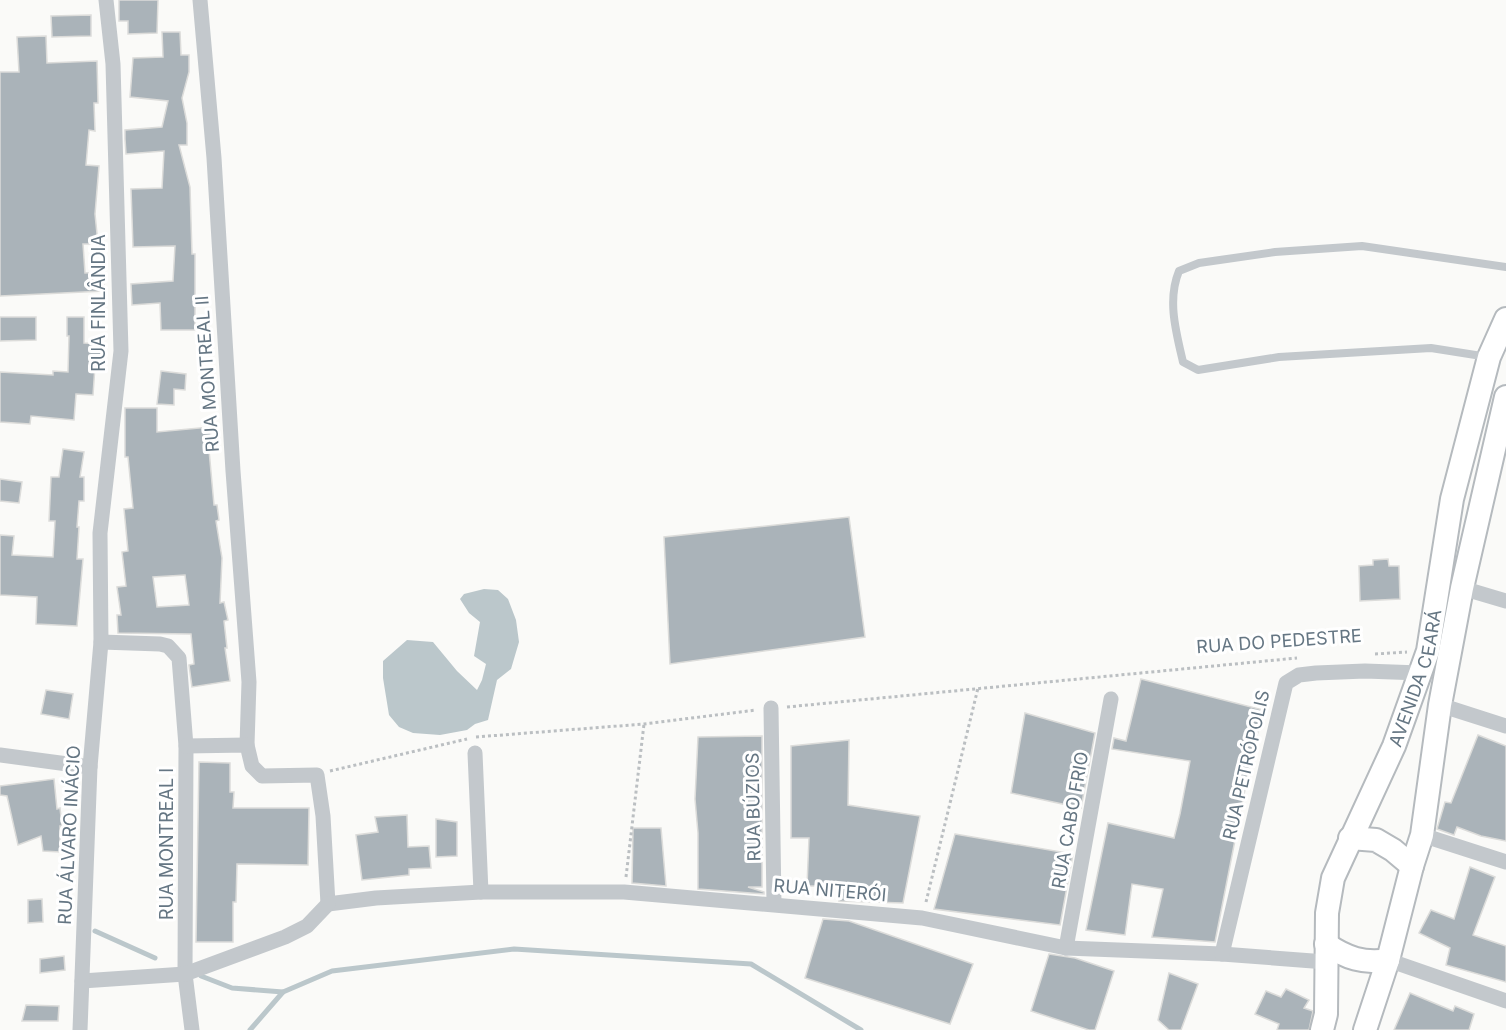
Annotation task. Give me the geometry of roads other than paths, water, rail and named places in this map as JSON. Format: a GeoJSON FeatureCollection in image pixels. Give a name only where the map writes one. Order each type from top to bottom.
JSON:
{"type":"FeatureCollection","features":[{"type":"Feature","properties":{"kind":"main road","name":"AVENIDA CEARÁ"},"geometry":{"type":"LineString","coordinates":[[1322,1030],[1326,1014],[1327,912],[1333,878],[1394,746],[1428,651],[1452,499],[1489,357],[1506,319]]}},
{"type":"Feature","properties":{"kind":"main road","name":"AVENIDA CEARÁ"},"geometry":{"type":"LineString","coordinates":[[1365,1030],[1388,960],[1422,835],[1440,705],[1462,588],[1506,397]]}},
{"type":"Feature","properties":{"kind":"main road"},"geometry":{"type":"LineString","coordinates":[[1350,838],[1376,840],[1393,850],[1412,866]]}},
{"type":"Feature","properties":{"kind":"main road"},"geometry":{"type":"LineString","coordinates":[[1326,953],[1374,962],[1388,960]]}},
{"type":"Feature","properties":{"kind":"street","name":"RUA FINLÂNDIA"},"geometry":{"type":"LineString","coordinates":[[100,642],[100,533],[121,351],[113,64],[106,0]]}},
{"type":"Feature","properties":{"kind":"street","name":"RUA MONTREAL II"},"geometry":{"type":"LineString","coordinates":[[200,0],[214,158],[233,471],[249,682],[247,745]]}},
{"type":"Feature","properties":{"kind":"street"},"geometry":{"type":"LineString","coordinates":[[1462,588],[1506,602]]}},
{"type":"Feature","properties":{"kind":"street","name":"RUA MONTREAL I"},"geometry":{"type":"LineString","coordinates":[[100,642],[160,644],[168,646],[179,658],[186,746],[185,974],[192,1030]]}},
{"type":"Feature","properties":{"kind":"street","name":"RUA ÁLVARO INÁCIO"},"geometry":{"type":"LineString","coordinates":[[80,1030],[90,767],[100,642]]}},
{"type":"Feature","properties":{"kind":"street","name":"RUA PETRÓPOLIS"},"geometry":{"type":"LineString","coordinates":[[1222,954],[1286,683],[1299,675],[1316,673],[1365,671],[1420,674]]}},
{"type":"Feature","properties":{"kind":"street","name":"RUA CABO FRIO"},"geometry":{"type":"LineString","coordinates":[[1066,948],[1111,699]]}},
{"type":"Feature","properties":{"kind":"street"},"geometry":{"type":"LineString","coordinates":[[1440,705],[1506,726]]}},
{"type":"Feature","properties":{"kind":"street","name":"RUA BÚZIOS"},"geometry":{"type":"LineString","coordinates":[[771,708],[774,904]]}},
{"type":"Feature","properties":{"kind":"street"},"geometry":{"type":"LineString","coordinates":[[82,981],[185,974],[285,937],[307,926],[328,904],[323,816],[317,774],[262,776],[252,766],[247,745],[186,746]]}},
{"type":"Feature","properties":{"kind":"street"},"geometry":{"type":"LineString","coordinates":[[475,753],[481,892]]}},
{"type":"Feature","properties":{"kind":"street"},"geometry":{"type":"LineString","coordinates":[[0,755],[90,767]]}},
{"type":"Feature","properties":{"kind":"street"},"geometry":{"type":"LineString","coordinates":[[1422,835],[1506,862]]}},
{"type":"Feature","properties":{"kind":"street","name":"RUA NITERÓI"},"geometry":{"type":"LineString","coordinates":[[328,904],[376,898],[481,892],[624,892],[922,918],[1066,948],[1222,954],[1326,953]]}},
{"type":"Feature","properties":{"kind":"street"},"geometry":{"type":"LineString","coordinates":[[1388,960],[1506,1001]]}},
{"type":"Feature","properties":{"kind":"lane"},"geometry":{"type":"LineString","coordinates":[[1489,357],[1431,348],[1279,357],[1198,370],[1183,362],[1175,331],[1173,286],[1179,271],[1199,264],[1275,252],[1362,246],[1506,267]]}},
{"type":"Feature","properties":{"kind":"waterway"},"geometry":{"type":"LineString","coordinates":[[95,931],[155,958]]}},
{"type":"Feature","properties":{"kind":"waterway"},"geometry":{"type":"LineString","coordinates":[[250,1030],[283,992],[332,971],[514,949],[751,964],[861,1030]]}},
{"type":"Feature","properties":{"kind":"waterway"},"geometry":{"type":"LineString","coordinates":[[201,976],[232,988],[283,992]]}}]}
